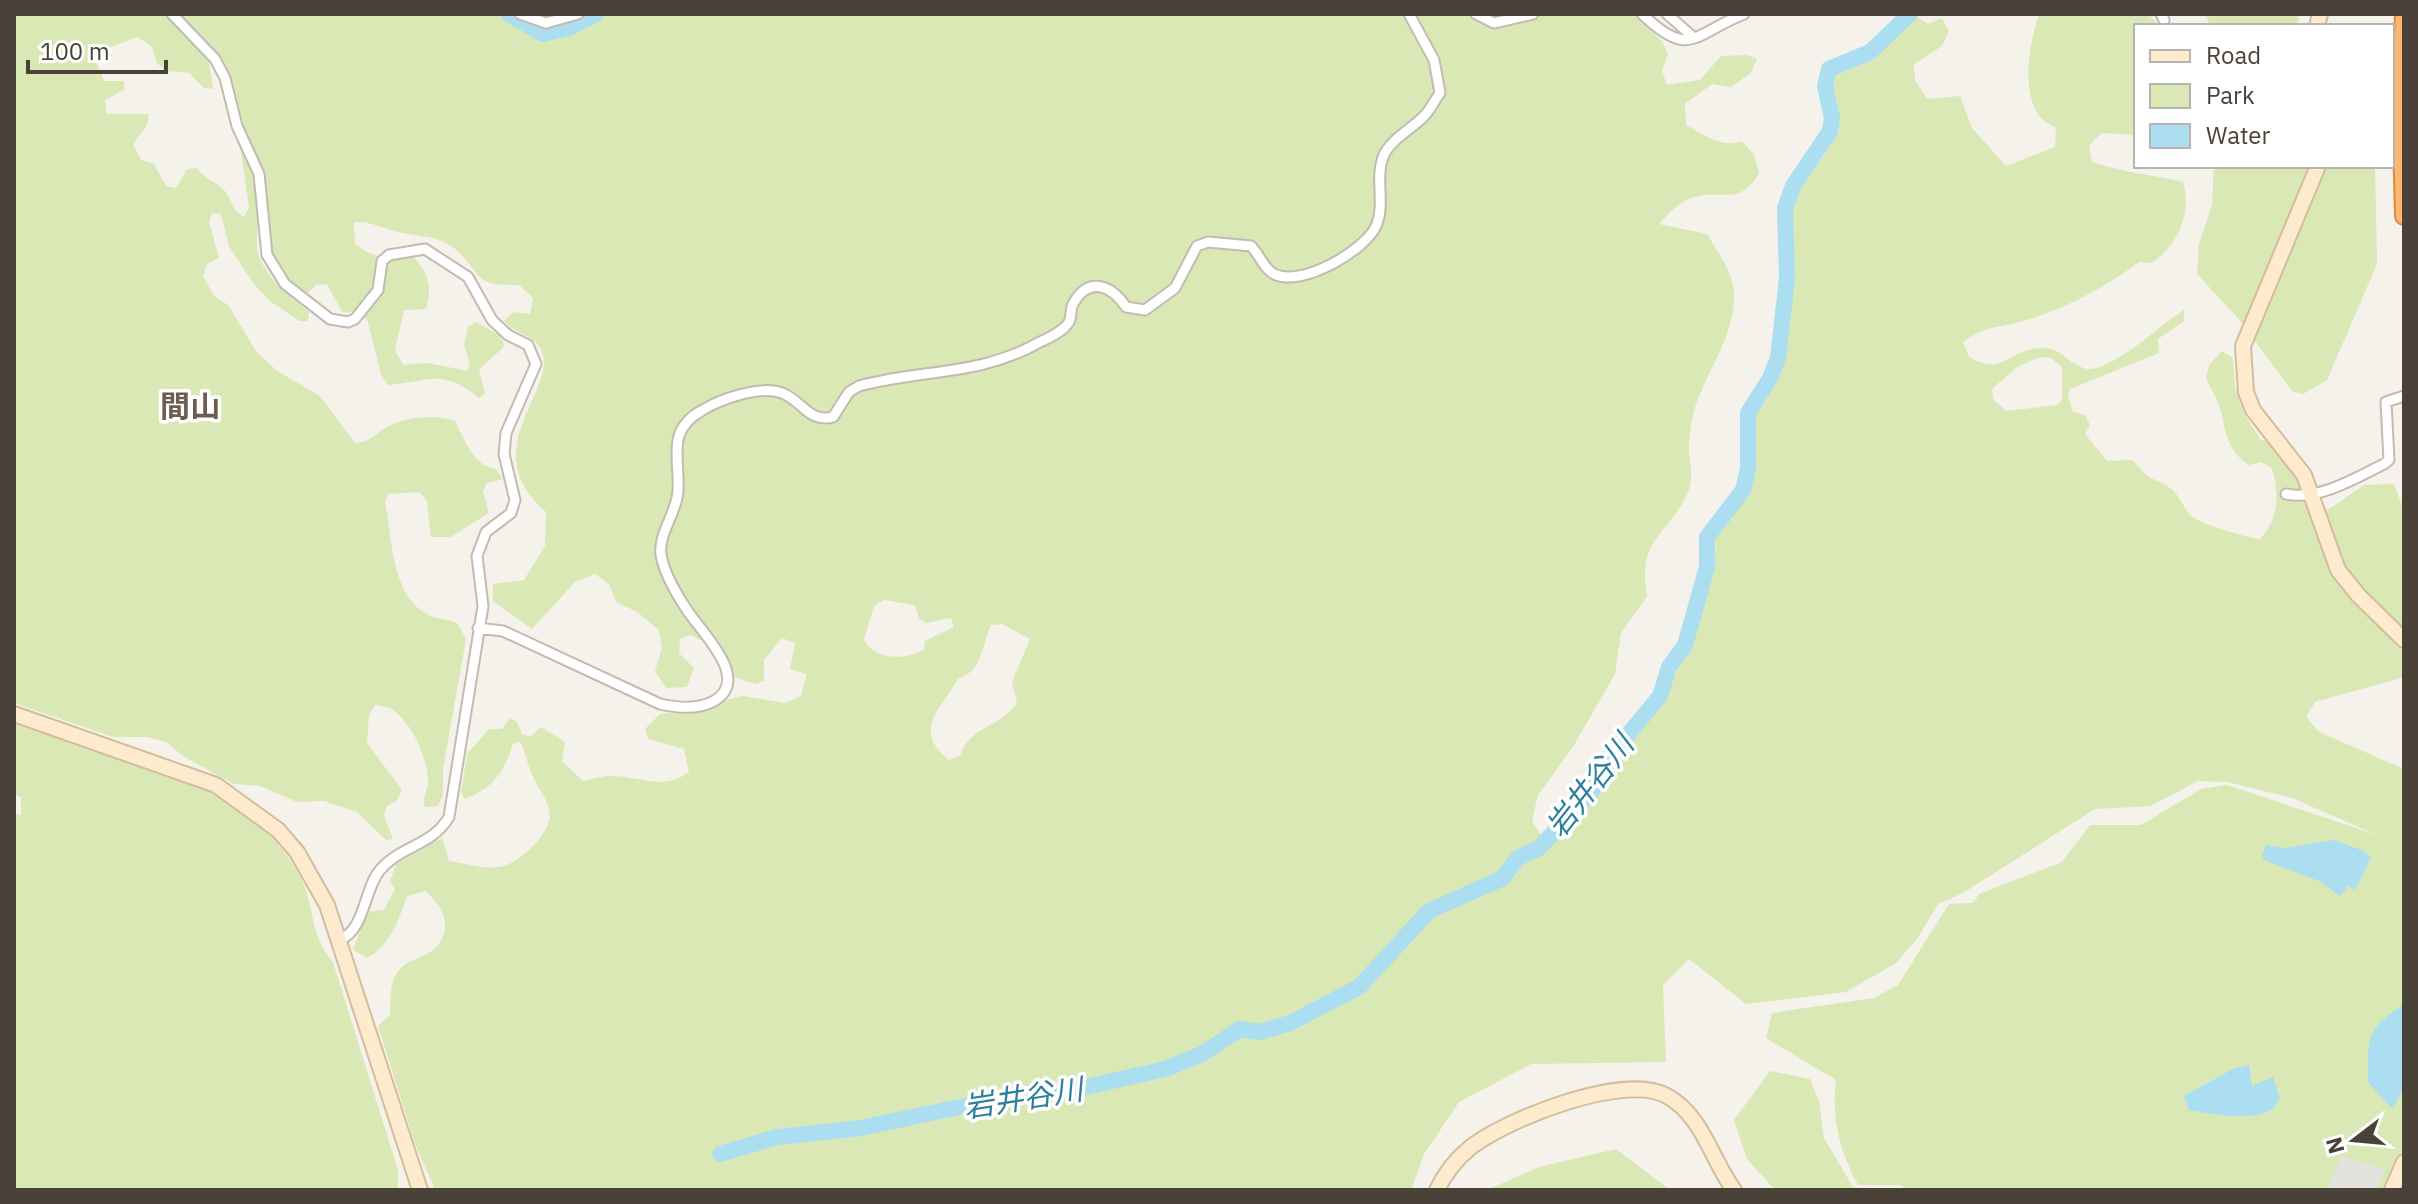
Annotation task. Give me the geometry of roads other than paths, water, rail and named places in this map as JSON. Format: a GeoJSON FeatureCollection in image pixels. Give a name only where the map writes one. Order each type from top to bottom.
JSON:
{"type":"FeatureCollection","features":[{"type":"Feature","properties":{"kind":"highway"},"geometry":{"type":"LineString","coordinates":[[2404,14],[2401,93],[2404,216]]}},
{"type":"Feature","properties":{"kind":"street"},"geometry":{"type":"LineString","coordinates":[[172,14],[215,59],[225,78],[237,126],[259,174],[267,255],[285,284],[330,319],[348,322],[355,319],[378,290],[382,261],[389,255],[425,249],[468,277],[492,320],[508,335],[528,345],[534,353],[532,374],[506,433],[504,454],[515,500],[511,513],[486,532],[477,556],[484,593],[449,817],[433,838],[383,866],[374,878],[353,930],[341,939]]}},
{"type":"Feature","properties":{"kind":"street"},"geometry":{"type":"LineString","coordinates":[[520,14],[546,23],[578,14]]}},
{"type":"Feature","properties":{"kind":"street"},"geometry":{"type":"LineString","coordinates":[[478,628],[503,631],[660,704],[677,708],[711,702],[723,694],[728,683],[726,668],[717,650],[684,607],[661,552],[678,492],[676,435],[689,418],[730,398],[766,390],[779,392],[815,419],[825,419],[833,417],[849,392],[859,386],[999,363],[1057,333],[1070,321],[1073,304],[1085,291],[1099,286],[1115,291],[1126,307],[1145,310],[1175,288],[1197,246],[1208,242],[1251,246],[1265,267],[1276,275],[1308,277],[1364,244],[1373,234],[1382,205],[1380,173],[1384,154],[1426,114],[1440,93],[1434,60],[1409,14]]}},
{"type":"Feature","properties":{"kind":"street"},"geometry":{"type":"LineString","coordinates":[[1476,14],[1494,23],[1533,14]]}},
{"type":"Feature","properties":{"kind":"street"},"geometry":{"type":"LineString","coordinates":[[1642,14],[1671,39],[1693,37],[1739,15]]}},
{"type":"Feature","properties":{"kind":"street"},"geometry":{"type":"LineString","coordinates":[[1667,14],[1693,37]]}},
{"type":"Feature","properties":{"kind":"street"},"geometry":{"type":"LineString","coordinates":[[2317,168],[2254,314],[2243,346],[2243,370],[2253,410],[2304,475],[2338,570],[2359,596],[2404,640]]}},
{"type":"Feature","properties":{"kind":"street"},"geometry":{"type":"LineString","coordinates":[[2286,494],[2312,493],[2354,479],[2389,460],[2386,402],[2404,396]]}},
{"type":"Feature","properties":{"kind":"street"},"geometry":{"type":"LineString","coordinates":[[14,714],[216,785],[254,810],[297,852],[327,905],[341,939],[420,1190]]}},
{"type":"Feature","properties":{"kind":"street"},"geometry":{"type":"LineString","coordinates":[[1437,1190],[1458,1158],[1490,1135],[1589,1095],[1633,1088],[1650,1088],[1683,1108],[1702,1131],[1734,1190]]}},
{"type":"Feature","properties":{"kind":"street"},"geometry":{"type":"LineString","coordinates":[[2392,1190],[2404,1162]]}},
{"type":"Feature","properties":{"kind":"water"},"geometry":{"type":"Polygon","coordinates":[[[2334,840],[2364,851],[2371,858],[2355,890],[2348,886],[2340,896],[2319,881],[2264,860],[2262,856],[2266,845],[2285,848],[2334,840]]]}},
{"type":"Feature","properties":{"kind":"water"},"geometry":{"type":"Polygon","coordinates":[[[2404,1004],[2404,1075],[2398,1100],[2391,1108],[2368,1082],[2369,1044],[2375,1028],[2404,1004]]]}},
{"type":"Feature","properties":{"kind":"water"},"geometry":{"type":"Polygon","coordinates":[[[2249,1065],[2252,1086],[2273,1077],[2280,1099],[2273,1109],[2251,1116],[2189,1110],[2184,1096],[2233,1069],[2249,1065]]]}},
{"type":"Feature","properties":{"kind":"waterway"},"geometry":{"type":"LineString","coordinates":[[509,14],[543,34],[569,28],[596,14]]}},
{"type":"Feature","properties":{"kind":"waterway","name":"岩井谷川"},"geometry":{"type":"LineString","coordinates":[[720,1154],[777,1137],[861,1128],[1001,1098],[1055,1094],[1165,1069],[1200,1055],[1240,1029],[1259,1032],[1290,1023],[1359,987],[1429,911],[1503,878],[1518,858],[1539,848],[1592,791],[1605,762],[1660,696],[1669,667],[1685,645],[1707,567],[1707,537],[1743,490],[1748,468],[1748,413],[1770,378],[1778,358],[1787,278],[1785,208],[1793,186],[1830,131],[1832,118],[1825,86],[1829,69],[1870,52],[1910,14]]}},
{"type":"Feature","properties":{"kind":"district","name":"間山"},"geometry":{"type":"Point","coordinates":[190,405]}}]}
